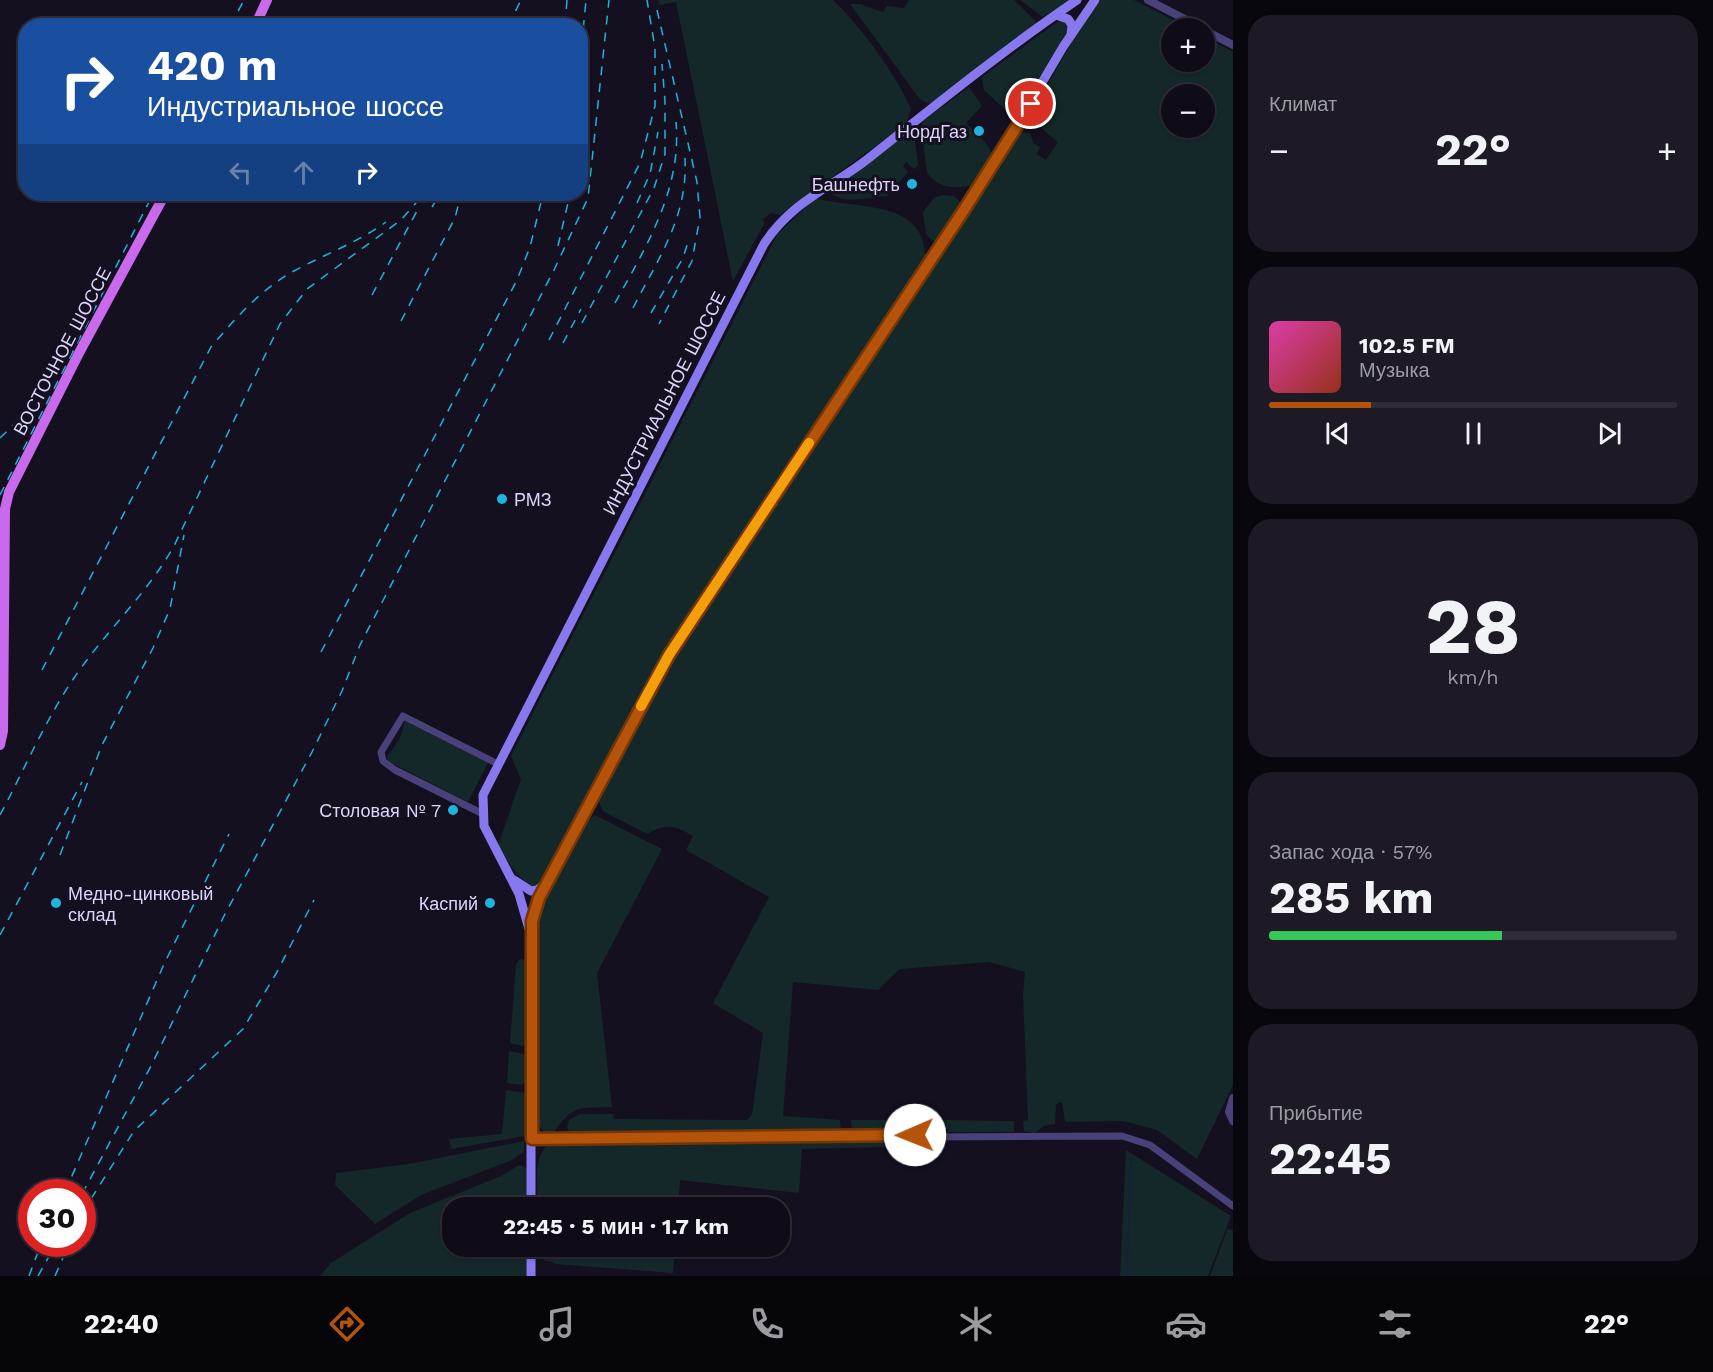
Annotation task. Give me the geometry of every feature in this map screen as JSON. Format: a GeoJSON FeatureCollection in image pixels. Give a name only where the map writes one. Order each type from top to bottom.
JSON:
{"type":"FeatureCollection","features":[{"type":"Feature","properties":{"kind":"main road"},"geometry":{"type":"LineString","coordinates":[[258,18],[266,0]]}},
{"type":"Feature","properties":{"kind":"main road","name":"ИНДУСТРИАЛЬНОЕ ШОССЕ"},"geometry":{"type":"LineString","coordinates":[[481,813],[483,795],[498,764],[772,232],[791,211],[816,192],[867,160],[914,121],[1077,0]]}},
{"type":"Feature","properties":{"kind":"main road"},"geometry":{"type":"LineString","coordinates":[[531,1197],[531,937],[533,909],[669,655],[988,173],[1071,35],[1095,0]]}},
{"type":"Feature","properties":{"kind":"main road"},"geometry":{"type":"LineString","coordinates":[[1056,15],[1068,19],[1072,25],[1071,35]]}},
{"type":"Feature","properties":{"kind":"main road","name":"ВОСТОЧНОЕ ШОССЕ"},"geometry":{"type":"LineString","coordinates":[[0,745],[3,731],[5,509],[9,492],[74,363],[161,201]]}},
{"type":"Feature","properties":{"kind":"main road"},"geometry":{"type":"LineString","coordinates":[[481,813],[487,836],[519,894],[531,937]]}},
{"type":"Feature","properties":{"kind":"main road"},"geometry":{"type":"LineString","coordinates":[[506,868],[518,884],[531,891],[537,890],[550,880]]}},
{"type":"Feature","properties":{"kind":"main road"},"geometry":{"type":"LineString","coordinates":[[531,1257],[531,1276]]}},
{"type":"Feature","properties":{"kind":"street"},"geometry":{"type":"LineString","coordinates":[[1148,0],[1182,18]]}},
{"type":"Feature","properties":{"kind":"street"},"geometry":{"type":"LineString","coordinates":[[1215,35],[1233,45]]}},
{"type":"Feature","properties":{"kind":"street"},"geometry":{"type":"LineString","coordinates":[[481,813],[394,770],[383,761],[381,752],[403,716],[498,764]]}},
{"type":"Feature","properties":{"kind":"street"},"geometry":{"type":"LineString","coordinates":[[1233,1098],[1229,1112],[1233,1121]]}},
{"type":"Feature","properties":{"kind":"street"},"geometry":{"type":"LineString","coordinates":[[532,1139],[1122,1136],[1150,1145],[1233,1206]]}},
{"type":"Feature","properties":{"kind":"green space"},"geometry":{"type":"Polygon","coordinates":[[[658,0],[833,0],[855,23],[877,52],[897,82],[911,109],[906,124],[780,215],[771,213],[763,219],[764,224],[733,281],[676,2],[659,5],[658,0]]]}},
{"type":"Feature","properties":{"kind":"green space"},"geometry":{"type":"Polygon","coordinates":[[[909,0],[1014,0],[1037,23],[932,104],[926,103],[919,98],[850,4],[860,4],[883,12],[887,6],[904,8],[909,0]]]}},
{"type":"Feature","properties":{"kind":"green space"},"geometry":{"type":"Polygon","coordinates":[[[1020,0],[1071,0],[1043,17],[1020,0]]]}},
{"type":"Feature","properties":{"kind":"green space"},"geometry":{"type":"Polygon","coordinates":[[[1101,0],[1134,0],[1169,18],[1161,18],[1161,72],[1215,72],[1215,42],[1233,52],[1233,1085],[1197,1159],[1157,1130],[1123,1121],[1065,1122],[1062,1102],[1056,1104],[1055,1124],[1044,1126],[1035,1133],[1024,1131],[1023,1121],[1028,1120],[1023,995],[1025,972],[989,962],[900,969],[878,990],[793,982],[783,1116],[840,1120],[841,1131],[571,1134],[567,1128],[569,1120],[580,1114],[613,1114],[614,1119],[747,1120],[752,1115],[763,1033],[713,1003],[769,897],[686,850],[693,836],[670,827],[660,828],[647,834],[603,811],[598,800],[679,649],[1017,136],[1023,132],[1030,133],[1034,144],[1040,147],[1037,154],[1046,160],[1058,142],[1030,119],[1031,113],[1075,37],[1101,0]]]}},
{"type":"Feature","properties":{"kind":"green space"},"geometry":{"type":"Polygon","coordinates":[[[1063,18],[1068,23],[1068,32],[1019,117],[1014,118],[984,90],[982,77],[1063,18]]]}},
{"type":"Feature","properties":{"kind":"green space"},"geometry":{"type":"Polygon","coordinates":[[[969,87],[982,106],[966,123],[988,146],[991,157],[976,185],[949,187],[938,183],[927,173],[921,127],[923,121],[969,87]]]}},
{"type":"Feature","properties":{"kind":"green space"},"geometry":{"type":"Polygon","coordinates":[[[908,131],[914,134],[918,165],[914,169],[906,162],[903,166],[908,172],[887,196],[843,199],[830,193],[830,188],[908,131]]]}},
{"type":"Feature","properties":{"kind":"green space"},"geometry":{"type":"Polygon","coordinates":[[[942,195],[954,196],[963,205],[940,240],[933,241],[926,234],[923,212],[934,198],[942,195]]]}},
{"type":"Feature","properties":{"kind":"green space"},"geometry":{"type":"Polygon","coordinates":[[[815,198],[887,210],[902,217],[915,226],[923,241],[925,261],[668,650],[547,879],[533,887],[518,874],[498,846],[521,779],[511,756],[777,235],[815,198]]]}},
{"type":"Feature","properties":{"kind":"green space"},"geometry":{"type":"Polygon","coordinates":[[[405,721],[488,763],[468,802],[390,762],[387,757],[400,738],[405,721]]]}},
{"type":"Feature","properties":{"kind":"green space"},"geometry":{"type":"Polygon","coordinates":[[[595,815],[662,849],[597,973],[612,1107],[591,1107],[572,1112],[553,1133],[547,1134],[537,1124],[536,1114],[535,925],[544,899],[587,821],[595,815]]]}},
{"type":"Feature","properties":{"kind":"green space"},"geometry":{"type":"Polygon","coordinates":[[[520,959],[526,960],[527,1044],[522,1046],[510,1043],[516,964],[520,959]]]}},
{"type":"Feature","properties":{"kind":"green space"},"geometry":{"type":"Polygon","coordinates":[[[509,1051],[524,1054],[527,1059],[527,1080],[522,1085],[507,1083],[509,1051]]]}},
{"type":"Feature","properties":{"kind":"green space"},"geometry":{"type":"Polygon","coordinates":[[[506,1090],[526,1093],[525,1136],[451,1149],[449,1139],[502,1134],[506,1090]]]}},
{"type":"Feature","properties":{"kind":"green space"},"geometry":{"type":"Polygon","coordinates":[[[851,1120],[935,1120],[934,1130],[928,1132],[852,1132],[851,1120]]]}},
{"type":"Feature","properties":{"kind":"green space"},"geometry":{"type":"Polygon","coordinates":[[[942,1120],[1014,1121],[1014,1132],[948,1132],[947,1129],[942,1128],[942,1120]]]}},
{"type":"Feature","properties":{"kind":"green space"},"geometry":{"type":"Polygon","coordinates":[[[886,1140],[886,1147],[802,1149],[799,1193],[680,1180],[679,1197],[538,1197],[538,1163],[545,1148],[551,1142],[886,1140]]]}},
{"type":"Feature","properties":{"kind":"green space"},"geometry":{"type":"Polygon","coordinates":[[[524,1141],[524,1152],[512,1160],[421,1195],[375,1224],[335,1185],[336,1173],[409,1164],[524,1141]]]}},
{"type":"Feature","properties":{"kind":"green space"},"geometry":{"type":"Polygon","coordinates":[[[1126,1150],[1231,1216],[1208,1276],[1120,1276],[1126,1150]]]}},
{"type":"Feature","properties":{"kind":"green space"},"geometry":{"type":"Polygon","coordinates":[[[519,1165],[527,1168],[528,1197],[449,1197],[501,1176],[519,1165]]]}},
{"type":"Feature","properties":{"kind":"green space"},"geometry":{"type":"Polygon","coordinates":[[[442,1200],[442,1257],[527,1257],[526,1276],[320,1276],[331,1263],[410,1213],[442,1200]]]}},
{"type":"Feature","properties":{"kind":"green space"},"geometry":{"type":"Polygon","coordinates":[[[1228,1228],[1233,1231],[1233,1276],[1210,1276],[1228,1228]]]}},
{"type":"Feature","properties":{"kind":"green space"},"geometry":{"type":"Polygon","coordinates":[[[542,1257],[674,1257],[673,1273],[556,1264],[542,1257]]]}},
{"type":"Feature","properties":{"kind":"waterway"},"geometry":{"type":"LineString","coordinates":[[1127,1276],[1131,1161]]}},
{"type":"Feature","properties":{"kind":"railway"},"geometry":{"type":"LineString","coordinates":[[234,18],[244,0]]}},
{"type":"Feature","properties":{"kind":"railway"},"geometry":{"type":"LineString","coordinates":[[512,18],[521,0]]}},
{"type":"Feature","properties":{"kind":"railway"},"geometry":{"type":"LineString","coordinates":[[566,18],[567,0]]}},
{"type":"Feature","properties":{"kind":"railway"},"geometry":{"type":"LineString","coordinates":[[584,18],[586,0]]}},
{"type":"Feature","properties":{"kind":"railway"},"geometry":{"type":"LineString","coordinates":[[588,198],[609,0]]}},
{"type":"Feature","properties":{"kind":"railway"},"geometry":{"type":"LineString","coordinates":[[549,340],[640,163],[655,106],[655,48],[647,0]]}},
{"type":"Feature","properties":{"kind":"railway"},"geometry":{"type":"LineString","coordinates":[[657,10],[697,182],[700,217],[692,261],[659,324]]}},
{"type":"Feature","properties":{"kind":"railway"},"geometry":{"type":"LineString","coordinates":[[582,323],[654,188],[665,154],[662,64]]}},
{"type":"Feature","properties":{"kind":"railway"},"geometry":{"type":"LineString","coordinates":[[615,303],[650,239],[668,194],[676,147],[676,122]]}},
{"type":"Feature","properties":{"kind":"railway"},"geometry":{"type":"LineString","coordinates":[[637,203],[650,174],[658,132]]}},
{"type":"Feature","properties":{"kind":"railway"},"geometry":{"type":"LineString","coordinates":[[633,308],[662,254],[677,218],[685,179],[685,158]]}},
{"type":"Feature","properties":{"kind":"railway"},"geometry":{"type":"LineString","coordinates":[[0,495],[149,201]]}},
{"type":"Feature","properties":{"kind":"railway"},"geometry":{"type":"LineString","coordinates":[[0,815],[64,693],[86,661],[163,564],[174,546],[280,324],[307,289],[401,220],[418,201]]}},
{"type":"Feature","properties":{"kind":"railway"},"geometry":{"type":"LineString","coordinates":[[432,207],[436,201]]}},
{"type":"Feature","properties":{"kind":"railway"},"geometry":{"type":"LineString","coordinates":[[401,321],[455,218],[459,201]]}},
{"type":"Feature","properties":{"kind":"railway"},"geometry":{"type":"LineString","coordinates":[[321,652],[517,280],[530,247],[541,201]]}},
{"type":"Feature","properties":{"kind":"railway"},"geometry":{"type":"LineString","coordinates":[[558,246],[568,201]]}},
{"type":"Feature","properties":{"kind":"railway"},"geometry":{"type":"LineString","coordinates":[[90,1179],[151,1066],[224,916],[312,752],[342,691],[360,645],[554,270],[587,201]]}},
{"type":"Feature","properties":{"kind":"railway"},"geometry":{"type":"LineString","coordinates":[[372,295],[418,209]]}},
{"type":"Feature","properties":{"kind":"railway"},"geometry":{"type":"LineString","coordinates":[[42,670],[211,347],[248,306],[280,280],[386,222]]}},
{"type":"Feature","properties":{"kind":"railway"},"geometry":{"type":"LineString","coordinates":[[651,313],[683,258],[689,239]]}},
{"type":"Feature","properties":{"kind":"railway"},"geometry":{"type":"LineString","coordinates":[[563,343],[581,309]]}},
{"type":"Feature","properties":{"kind":"railway"},"geometry":{"type":"LineString","coordinates":[[0,438],[43,396]]}},
{"type":"Feature","properties":{"kind":"railway"},"geometry":{"type":"LineString","coordinates":[[60,855],[102,745],[153,648],[170,609],[184,535]]}},
{"type":"Feature","properties":{"kind":"railway"},"geometry":{"type":"LineString","coordinates":[[0,935],[82,782]]}},
{"type":"Feature","properties":{"kind":"railway"},"geometry":{"type":"LineString","coordinates":[[71,1179],[164,964],[229,834]]}},
{"type":"Feature","properties":{"kind":"railway"},"geometry":{"type":"LineString","coordinates":[[96,1191],[134,1131],[243,1029],[277,972],[314,900]]}},
{"type":"Feature","properties":{"kind":"railway"},"geometry":{"type":"LineString","coordinates":[[29,1276],[36,1257]]}},
{"type":"Feature","properties":{"kind":"railway"},"geometry":{"type":"LineString","coordinates":[[38,1276],[49,1257]]}},
{"type":"Feature","properties":{"kind":"railway"},"geometry":{"type":"LineString","coordinates":[[55,1276],[63,1257]]}},
{"type":"Feature","properties":{"kind":"slow traffic"},"geometry":{"type":"LineString","coordinates":[[641,706],[669,655],[809,443]]}},
{"type":"Feature","properties":{"kind":"place","name":"НордГаз"},"geometry":{"type":"Point","coordinates":[979,131]}},
{"type":"Feature","properties":{"kind":"place","name":"Башнефть"},"geometry":{"type":"Point","coordinates":[912,184]}},
{"type":"Feature","properties":{"kind":"place","name":"РМЗ"},"geometry":{"type":"Point","coordinates":[502,499]}},
{"type":"Feature","properties":{"kind":"place","name":"Столовая № 7"},"geometry":{"type":"Point","coordinates":[453,810]}},
{"type":"Feature","properties":{"kind":"place","name":"Медно-цинковый склад"},"geometry":{"type":"Point","coordinates":[56,903]}},
{"type":"Feature","properties":{"kind":"place","name":"Каспий"},"geometry":{"type":"Point","coordinates":[490,903]}},
{"type":"Feature","properties":{"kind":"route"},"geometry":{"type":"LineString","coordinates":[[915,1135],[532,1139],[531,937],[533,909],[669,655],[964,210],[1031,104]]}}]}
